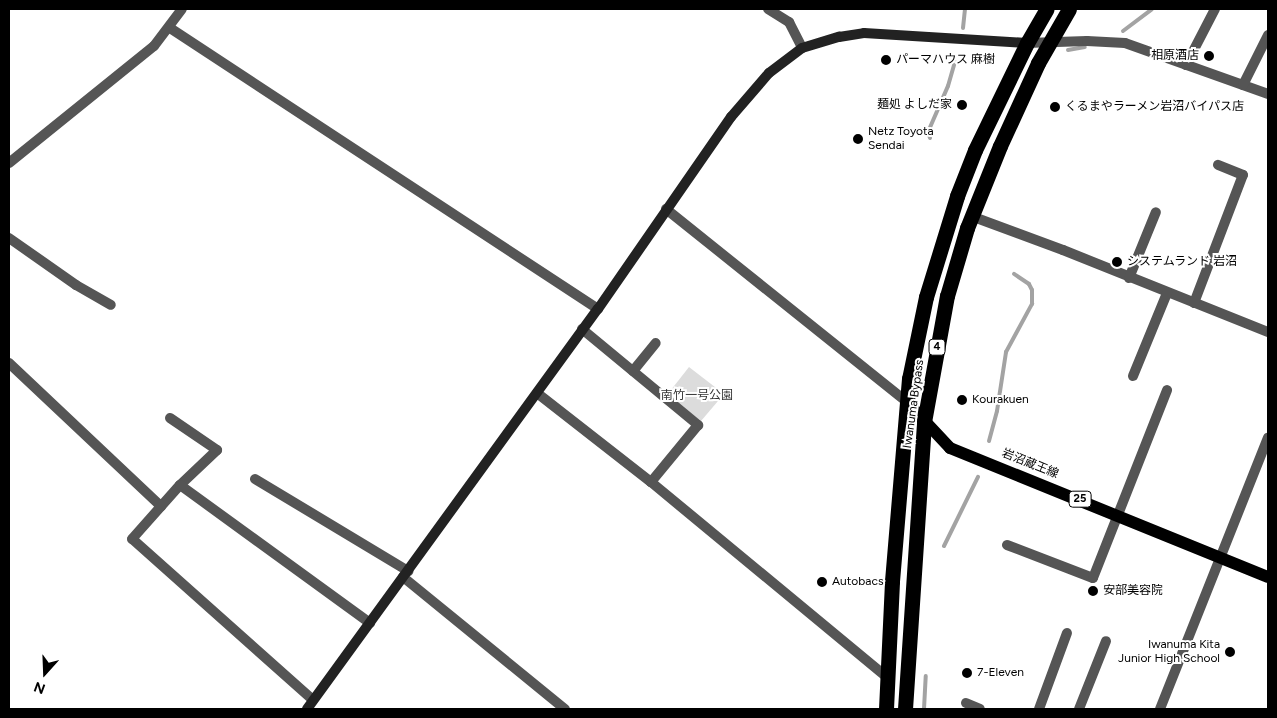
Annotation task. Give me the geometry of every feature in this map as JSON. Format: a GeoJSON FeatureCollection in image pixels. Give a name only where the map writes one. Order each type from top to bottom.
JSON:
{"type":"FeatureCollection","features":[{"type":"Feature","properties":{"kind":"highway","name":"Iwanuma Bypass"},"geometry":{"type":"LineString","coordinates":[[886,709],[894,562],[909,379],[926,297],[957,196],[975,150],[1027,42],[1047,9]]}},
{"type":"Feature","properties":{"kind":"highway","name":"Iwanuma Bypass"},"geometry":{"type":"LineString","coordinates":[[905,709],[924,422],[947,296],[971,216],[1000,146],[1050,41],[1069,9]]}},
{"type":"Feature","properties":{"kind":"main road","name":"岩沼蔵王線"},"geometry":{"type":"LineString","coordinates":[[907,402],[950,448],[1268,577]]}},
{"type":"Feature","properties":{"kind":"street"},"geometry":{"type":"LineString","coordinates":[[9,163],[154,46],[170,28],[182,9]]}},
{"type":"Feature","properties":{"kind":"street"},"geometry":{"type":"LineString","coordinates":[[768,9],[789,22],[802,48]]}},
{"type":"Feature","properties":{"kind":"street"},"geometry":{"type":"LineString","coordinates":[[1186,65],[1215,9]]}},
{"type":"Feature","properties":{"kind":"street"},"geometry":{"type":"LineString","coordinates":[[170,28],[598,309]]}},
{"type":"Feature","properties":{"kind":"street"},"geometry":{"type":"LineString","coordinates":[[307,709],[598,309],[731,117],[769,73],[802,48],[839,36],[864,33],[1027,42],[1125,43],[1268,94]]}},
{"type":"Feature","properties":{"kind":"street"},"geometry":{"type":"LineString","coordinates":[[1242,85],[1268,35]]}},
{"type":"Feature","properties":{"kind":"street"},"geometry":{"type":"LineString","coordinates":[[1194,303],[1243,175],[1218,165]]}},
{"type":"Feature","properties":{"kind":"street"},"geometry":{"type":"LineString","coordinates":[[666,209],[907,402]]}},
{"type":"Feature","properties":{"kind":"street"},"geometry":{"type":"LineString","coordinates":[[1129,278],[1156,212]]}},
{"type":"Feature","properties":{"kind":"street"},"geometry":{"type":"LineString","coordinates":[[971,216],[1268,332]]}},
{"type":"Feature","properties":{"kind":"street"},"geometry":{"type":"LineString","coordinates":[[9,238],[76,285],[111,305]]}},
{"type":"Feature","properties":{"kind":"street"},"geometry":{"type":"LineString","coordinates":[[1133,376],[1167,293]]}},
{"type":"Feature","properties":{"kind":"street"},"geometry":{"type":"LineString","coordinates":[[582,329],[698,425],[651,482]]}},
{"type":"Feature","properties":{"kind":"street"},"geometry":{"type":"LineString","coordinates":[[633,371],[656,343]]}},
{"type":"Feature","properties":{"kind":"street"},"geometry":{"type":"LineString","coordinates":[[9,363],[161,506]]}},
{"type":"Feature","properties":{"kind":"street"},"geometry":{"type":"LineString","coordinates":[[1007,545],[1093,578],[1166,390]]}},
{"type":"Feature","properties":{"kind":"street"},"geometry":{"type":"LineString","coordinates":[[537,393],[651,482],[888,678]]}},
{"type":"Feature","properties":{"kind":"street"},"geometry":{"type":"LineString","coordinates":[[170,418],[217,450],[180,485],[132,538],[313,700]]}},
{"type":"Feature","properties":{"kind":"street"},"geometry":{"type":"LineString","coordinates":[[1160,709],[1268,438]]}},
{"type":"Feature","properties":{"kind":"street"},"geometry":{"type":"LineString","coordinates":[[255,479],[405,574],[564,709]]}},
{"type":"Feature","properties":{"kind":"street"},"geometry":{"type":"LineString","coordinates":[[180,485],[370,623]]}},
{"type":"Feature","properties":{"kind":"street"},"geometry":{"type":"LineString","coordinates":[[1039,709],[1067,634]]}},
{"type":"Feature","properties":{"kind":"street"},"geometry":{"type":"LineString","coordinates":[[1078,709],[1106,641]]}},
{"type":"Feature","properties":{"kind":"street"},"geometry":{"type":"LineString","coordinates":[[966,704],[980,709]]}},
{"type":"Feature","properties":{"kind":"green space","name":"南竹一号公園"},"geometry":{"type":"Polygon","coordinates":[[[689,367],[724,394],[701,421],[667,395],[689,367]]]}},
{"type":"Feature","properties":{"kind":"waterway"},"geometry":{"type":"LineString","coordinates":[[963,28],[965,9]]}},
{"type":"Feature","properties":{"kind":"waterway"},"geometry":{"type":"LineString","coordinates":[[1123,31],[1152,9]]}},
{"type":"Feature","properties":{"kind":"waterway"},"geometry":{"type":"LineString","coordinates":[[1068,50],[1085,47]]}},
{"type":"Feature","properties":{"kind":"waterway"},"geometry":{"type":"LineString","coordinates":[[930,138],[928,132],[948,86],[955,62]]}},
{"type":"Feature","properties":{"kind":"waterway"},"geometry":{"type":"LineString","coordinates":[[989,441],[997,411],[1006,352],[1032,304],[1032,290],[1029,284],[1014,274]]}},
{"type":"Feature","properties":{"kind":"waterway"},"geometry":{"type":"LineString","coordinates":[[944,546],[978,477]]}},
{"type":"Feature","properties":{"kind":"waterway"},"geometry":{"type":"LineString","coordinates":[[924,709],[926,676]]}},
{"type":"Feature","properties":{"kind":"place","name":"相原酒店"},"geometry":{"type":"Point","coordinates":[1209,56]}},
{"type":"Feature","properties":{"kind":"place","name":"パーマハウス 麻樹"},"geometry":{"type":"Point","coordinates":[886,60]}},
{"type":"Feature","properties":{"kind":"place","name":"麺処 よしだ家"},"geometry":{"type":"Point","coordinates":[962,105]}},
{"type":"Feature","properties":{"kind":"place","name":"くるまやラーメン岩沼バイパス店"},"geometry":{"type":"Point","coordinates":[1055,107]}},
{"type":"Feature","properties":{"kind":"place","name":"Netz Toyota Sendai"},"geometry":{"type":"Point","coordinates":[858,139]}},
{"type":"Feature","properties":{"kind":"place","name":"システムランド 岩沼"},"geometry":{"type":"Point","coordinates":[1117,262]}},
{"type":"Feature","properties":{"kind":"place","name":"Kourakuen"},"geometry":{"type":"Point","coordinates":[962,400]}},
{"type":"Feature","properties":{"kind":"place","name":"Autobacs"},"geometry":{"type":"Point","coordinates":[822,582]}},
{"type":"Feature","properties":{"kind":"place","name":"安部美容院"},"geometry":{"type":"Point","coordinates":[1093,591]}},
{"type":"Feature","properties":{"kind":"place","name":"Iwanuma Kita Junior High School"},"geometry":{"type":"Point","coordinates":[1230,652]}},
{"type":"Feature","properties":{"kind":"place","name":"7-Eleven"},"geometry":{"type":"Point","coordinates":[967,673]}}]}
